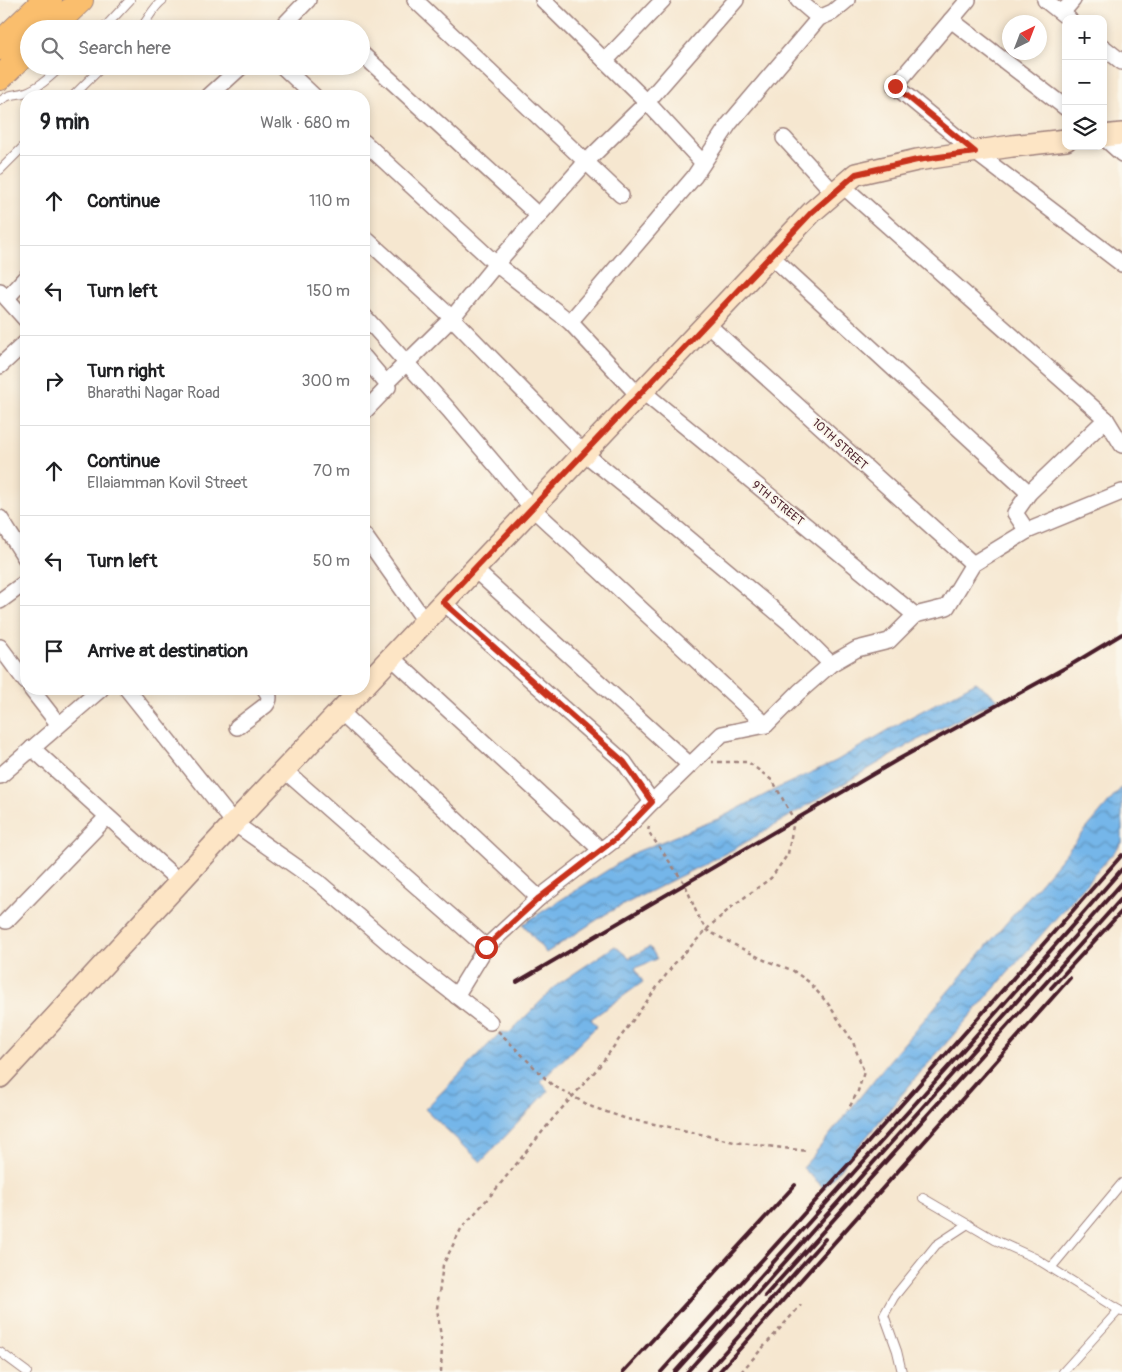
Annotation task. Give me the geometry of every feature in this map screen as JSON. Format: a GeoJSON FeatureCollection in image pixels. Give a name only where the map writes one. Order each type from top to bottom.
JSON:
{"type":"FeatureCollection","features":[{"type":"Feature","properties":{"kind":"highway"},"geometry":{"type":"LineString","coordinates":[[29,20],[48,0]]}},
{"type":"Feature","properties":{"kind":"highway"},"geometry":{"type":"LineString","coordinates":[[9,41],[20,29]]}},
{"type":"Feature","properties":{"kind":"main road"},"geometry":{"type":"LineString","coordinates":[[60,20],[81,0]]}},
{"type":"Feature","properties":{"kind":"main road"},"geometry":{"type":"LineString","coordinates":[[0,94],[9,41]]}},
{"type":"Feature","properties":{"kind":"main road"},"geometry":{"type":"LineString","coordinates":[[1107,136],[1122,134]]}},
{"type":"Feature","properties":{"kind":"main road"},"geometry":{"type":"LineString","coordinates":[[370,680],[770,255],[812,212],[856,174],[917,160],[1062,141]]}},
{"type":"Feature","properties":{"kind":"main road"},"geometry":{"type":"LineString","coordinates":[[0,1077],[234,823],[355,695]]}},
{"type":"Feature","properties":{"kind":"street"},"geometry":{"type":"LineString","coordinates":[[289,20],[308,0]]}},
{"type":"Feature","properties":{"kind":"street"},"geometry":{"type":"LineString","coordinates":[[415,0],[621,195]]}},
{"type":"Feature","properties":{"kind":"street"},"geometry":{"type":"LineString","coordinates":[[543,0],[647,102],[703,163]]}},
{"type":"Feature","properties":{"kind":"street"},"geometry":{"type":"LineString","coordinates":[[605,61],[663,0]]}},
{"type":"Feature","properties":{"kind":"street"},"geometry":{"type":"LineString","coordinates":[[386,383],[452,318],[496,264],[586,162],[647,102],[736,0]]}},
{"type":"Feature","properties":{"kind":"street"},"geometry":{"type":"LineString","coordinates":[[798,0],[819,18]]}},
{"type":"Feature","properties":{"kind":"street"},"geometry":{"type":"LineString","coordinates":[[570,322],[694,177],[729,124],[819,18],[833,12],[847,0]]}},
{"type":"Feature","properties":{"kind":"street"},"geometry":{"type":"LineString","coordinates":[[968,0],[895,86],[975,152],[1122,264]]}},
{"type":"Feature","properties":{"kind":"street"},"geometry":{"type":"LineString","coordinates":[[1045,0],[1064,15]]}},
{"type":"Feature","properties":{"kind":"street"},"geometry":{"type":"LineString","coordinates":[[1066,15],[1073,0]]}},
{"type":"Feature","properties":{"kind":"street"},"geometry":{"type":"LineString","coordinates":[[951,20],[1062,105]]}},
{"type":"Feature","properties":{"kind":"street"},"geometry":{"type":"LineString","coordinates":[[1107,50],[1122,62]]}},
{"type":"Feature","properties":{"kind":"street"},"geometry":{"type":"LineString","coordinates":[[370,61],[539,216]]}},
{"type":"Feature","properties":{"kind":"street"},"geometry":{"type":"LineString","coordinates":[[216,90],[232,75]]}},
{"type":"Feature","properties":{"kind":"street"},"geometry":{"type":"LineString","coordinates":[[292,75],[308,90]]}},
{"type":"Feature","properties":{"kind":"street"},"geometry":{"type":"LineString","coordinates":[[784,138],[838,189],[1106,419],[1122,445]]}},
{"type":"Feature","properties":{"kind":"street"},"geometry":{"type":"LineString","coordinates":[[1107,141],[1122,154]]}},
{"type":"Feature","properties":{"kind":"street","name":"9TH STREET"},"geometry":{"type":"LineString","coordinates":[[370,148],[496,264],[570,322],[640,393],[915,615]]}},
{"type":"Feature","properties":{"kind":"street"},"geometry":{"type":"LineString","coordinates":[[370,243],[452,318],[584,453],[792,624],[831,664]]}},
{"type":"Feature","properties":{"kind":"street"},"geometry":{"type":"LineString","coordinates":[[770,255],[1029,493]]}},
{"type":"Feature","properties":{"kind":"street"},"geometry":{"type":"LineString","coordinates":[[20,281],[3,294],[20,313]]}},
{"type":"Feature","properties":{"kind":"street"},"geometry":{"type":"LineString","coordinates":[[370,323],[449,410],[532,508],[766,724]]}},
{"type":"Feature","properties":{"kind":"street","name":"10TH STREET"},"geometry":{"type":"LineString","coordinates":[[706,323],[973,564]]}},
{"type":"Feature","properties":{"kind":"street"},"geometry":{"type":"LineString","coordinates":[[0,366],[20,348]]}},
{"type":"Feature","properties":{"kind":"street"},"geometry":{"type":"LineString","coordinates":[[370,364],[388,387],[370,406]]}},
{"type":"Feature","properties":{"kind":"street"},"geometry":{"type":"LineString","coordinates":[[1028,531],[1015,513],[1029,493],[1106,419]]}},
{"type":"Feature","properties":{"kind":"street"},"geometry":{"type":"LineString","coordinates":[[456,996],[486,947],[539,898],[618,837],[722,734],[766,724],[831,664],[857,649],[889,641],[915,615],[947,607],[973,564],[1028,531],[1122,492]]}},
{"type":"Feature","properties":{"kind":"street"},"geometry":{"type":"LineString","coordinates":[[0,518],[20,550]]}},
{"type":"Feature","properties":{"kind":"street"},"geometry":{"type":"LineString","coordinates":[[370,548],[425,621]]}},
{"type":"Feature","properties":{"kind":"street"},"geometry":{"type":"LineString","coordinates":[[474,569],[690,765]]}},
{"type":"Feature","properties":{"kind":"street"},"geometry":{"type":"LineString","coordinates":[[0,602],[20,587]]}},
{"type":"Feature","properties":{"kind":"street"},"geometry":{"type":"LineString","coordinates":[[443,602],[624,762],[652,802]]}},
{"type":"Feature","properties":{"kind":"street"},"geometry":{"type":"LineString","coordinates":[[0,648],[20,674]]}},
{"type":"Feature","properties":{"kind":"street"},"geometry":{"type":"LineString","coordinates":[[391,657],[601,850]]}},
{"type":"Feature","properties":{"kind":"street"},"geometry":{"type":"LineString","coordinates":[[36,695],[59,725]]}},
{"type":"Feature","properties":{"kind":"street"},"geometry":{"type":"LineString","coordinates":[[0,776],[94,695]]}},
{"type":"Feature","properties":{"kind":"street"},"geometry":{"type":"LineString","coordinates":[[133,695],[234,823],[318,882],[391,945],[490,1022]]}},
{"type":"Feature","properties":{"kind":"street"},"geometry":{"type":"LineString","coordinates":[[237,726],[266,705],[270,701],[269,695]]}},
{"type":"Feature","properties":{"kind":"street"},"geometry":{"type":"LineString","coordinates":[[340,711],[539,898]]}},
{"type":"Feature","properties":{"kind":"street"},"geometry":{"type":"LineString","coordinates":[[32,748],[180,882]]}},
{"type":"Feature","properties":{"kind":"street"},"geometry":{"type":"LineString","coordinates":[[284,770],[486,947]]}},
{"type":"Feature","properties":{"kind":"street"},"geometry":{"type":"LineString","coordinates":[[6,921],[107,817]]}},
{"type":"Feature","properties":{"kind":"lane"},"geometry":{"type":"LineString","coordinates":[[111,20],[130,0]]}},
{"type":"Feature","properties":{"kind":"lane"},"geometry":{"type":"LineString","coordinates":[[147,20],[159,1]]}},
{"type":"Feature","properties":{"kind":"lane"},"geometry":{"type":"LineString","coordinates":[[30,90],[52,75]]}},
{"type":"Feature","properties":{"kind":"lane"},"geometry":{"type":"LineString","coordinates":[[79,90],[94,75]]}},
{"type":"Feature","properties":{"kind":"lane"},"geometry":{"type":"LineString","coordinates":[[0,94],[20,93]]}},
{"type":"Feature","properties":{"kind":"lane"},"geometry":{"type":"LineString","coordinates":[[0,170],[20,150]]}},
{"type":"Feature","properties":{"kind":"lane"},"geometry":{"type":"LineString","coordinates":[[1051,1268],[1122,1183]]}},
{"type":"Feature","properties":{"kind":"lane"},"geometry":{"type":"LineString","coordinates":[[923,1198],[995,1240],[1035,1258],[1121,1311],[1063,1372]]}},
{"type":"Feature","properties":{"kind":"lane"},"geometry":{"type":"LineString","coordinates":[[902,1372],[897,1351],[884,1315],[894,1297],[936,1245],[968,1224]]}},
{"type":"Feature","properties":{"kind":"lane"},"geometry":{"type":"LineString","coordinates":[[0,1352],[27,1372]]}},
{"type":"Feature","properties":{"kind":"path"},"geometry":{"type":"LineString","coordinates":[[441,1372],[442,1345],[437,1308],[443,1265],[461,1229],[604,1060],[674,964],[706,930],[734,905],[771,878],[788,854],[794,820],[773,781],[748,762],[707,762],[690,765]]}},
{"type":"Feature","properties":{"kind":"path"},"geometry":{"type":"LineString","coordinates":[[652,802],[648,831],[685,884],[697,914],[706,930],[764,960],[792,970],[809,982],[829,1005],[853,1042],[864,1072],[858,1091],[848,1110]]}},
{"type":"Feature","properties":{"kind":"path"},"geometry":{"type":"LineString","coordinates":[[490,1022],[552,1085],[592,1106],[627,1120],[670,1127],[734,1142],[807,1151]]}},
{"type":"Feature","properties":{"kind":"path"},"geometry":{"type":"LineString","coordinates":[[741,1372],[801,1305]]}},
{"type":"Feature","properties":{"kind":"water"},"geometry":{"type":"Polygon","coordinates":[[[976,682],[998,699],[912,743],[736,848],[609,912],[546,953],[523,924],[636,852],[720,818],[836,761],[907,719],[976,682]]]}},
{"type":"Feature","properties":{"kind":"water"},"geometry":{"type":"Polygon","coordinates":[[[1122,787],[1122,843],[919,1074],[824,1188],[803,1168],[889,1061],[1122,787]]]}},
{"type":"Feature","properties":{"kind":"water"},"geometry":{"type":"Polygon","coordinates":[[[615,946],[629,958],[650,947],[657,959],[635,968],[643,982],[591,1019],[597,1026],[541,1081],[548,1091],[481,1162],[425,1109],[501,1032],[509,1033],[557,985],[615,946]]]}},
{"type":"Feature","properties":{"kind":"railway"},"geometry":{"type":"LineString","coordinates":[[517,982],[899,759],[1074,663],[1122,634]]}},
{"type":"Feature","properties":{"kind":"railway"},"geometry":{"type":"LineString","coordinates":[[661,1372],[864,1147],[1122,855]]}},
{"type":"Feature","properties":{"kind":"railway"},"geometry":{"type":"LineString","coordinates":[[675,1372],[957,1057],[1122,869]]}},
{"type":"Feature","properties":{"kind":"railway"},"geometry":{"type":"LineString","coordinates":[[687,1372],[1122,883]]}},
{"type":"Feature","properties":{"kind":"railway"},"geometry":{"type":"LineString","coordinates":[[765,1296],[1122,898]]}},
{"type":"Feature","properties":{"kind":"railway"},"geometry":{"type":"LineString","coordinates":[[1051,988],[1122,911]]}},
{"type":"Feature","properties":{"kind":"railway"},"geometry":{"type":"LineString","coordinates":[[719,1372],[1070,978]]}},
{"type":"Feature","properties":{"kind":"railway"},"geometry":{"type":"LineString","coordinates":[[623,1372],[795,1185]]}},
{"type":"Feature","properties":{"kind":"railway"},"geometry":{"type":"LineString","coordinates":[[707,1372],[825,1239]]}},
{"type":"Feature","properties":{"kind":"route"},"geometry":{"type":"LineString","coordinates":[[486,947],[539,898],[618,837],[652,802],[624,762],[443,602],[812,212],[856,174],[917,160],[975,152],[895,86]]}}]}
